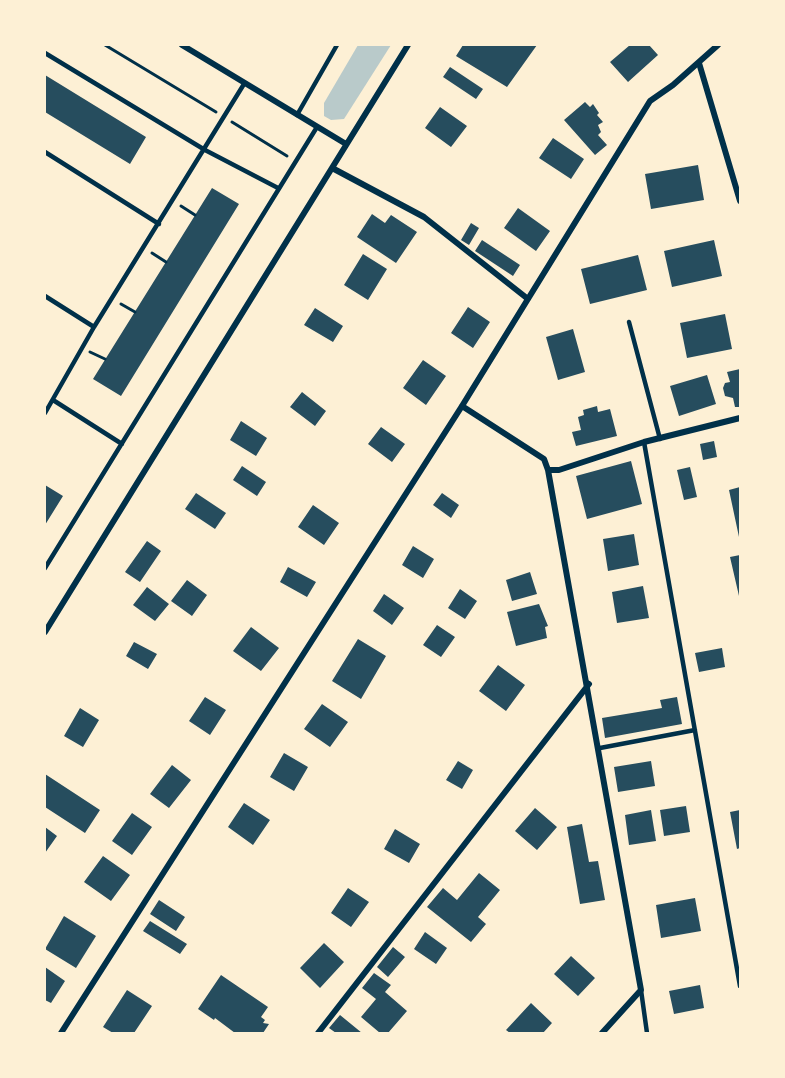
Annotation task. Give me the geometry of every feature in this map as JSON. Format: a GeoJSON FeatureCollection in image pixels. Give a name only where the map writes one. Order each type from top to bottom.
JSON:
{"type":"FeatureCollection","features":[{"type":"Feature","properties":{"kind":"street"},"geometry":{"type":"LineString","coordinates":[[182,45],[346,144]]}},
{"type":"Feature","properties":{"kind":"street"},"geometry":{"type":"LineString","coordinates":[[45,632],[334,169],[346,144],[408,45]]}},
{"type":"Feature","properties":{"kind":"street"},"geometry":{"type":"LineString","coordinates":[[61,1033],[462,406],[650,101],[699,63],[718,45]]}},
{"type":"Feature","properties":{"kind":"street"},"geometry":{"type":"LineString","coordinates":[[699,63],[740,201]]}},
{"type":"Feature","properties":{"kind":"street"},"geometry":{"type":"LineString","coordinates":[[334,169],[424,217],[528,299]]}},
{"type":"Feature","properties":{"kind":"street"},"geometry":{"type":"LineString","coordinates":[[462,406],[544,459],[548,470],[589,684],[641,990],[602,1033]]}},
{"type":"Feature","properties":{"kind":"street"},"geometry":{"type":"LineString","coordinates":[[548,470],[559,470],[644,442],[740,418]]}},
{"type":"Feature","properties":{"kind":"street"},"geometry":{"type":"LineString","coordinates":[[318,1033],[589,684]]}},
{"type":"Feature","properties":{"kind":"lane"},"geometry":{"type":"LineString","coordinates":[[297,115],[337,45]]}},
{"type":"Feature","properties":{"kind":"lane"},"geometry":{"type":"LineString","coordinates":[[45,53],[204,150],[278,188]]}},
{"type":"Feature","properties":{"kind":"lane"},"geometry":{"type":"LineString","coordinates":[[45,413],[94,327],[244,84]]}},
{"type":"Feature","properties":{"kind":"lane"},"geometry":{"type":"LineString","coordinates":[[45,568],[317,127]]}},
{"type":"Feature","properties":{"kind":"lane"},"geometry":{"type":"LineString","coordinates":[[45,152],[159,224]]}},
{"type":"Feature","properties":{"kind":"lane"},"geometry":{"type":"LineString","coordinates":[[45,296],[94,327]]}},
{"type":"Feature","properties":{"kind":"lane"},"geometry":{"type":"LineString","coordinates":[[629,322],[660,439]]}},
{"type":"Feature","properties":{"kind":"lane"},"geometry":{"type":"LineString","coordinates":[[53,400],[122,444]]}},
{"type":"Feature","properties":{"kind":"lane"},"geometry":{"type":"LineString","coordinates":[[644,442],[740,986]]}},
{"type":"Feature","properties":{"kind":"lane"},"geometry":{"type":"LineString","coordinates":[[600,748],[695,730]]}},
{"type":"Feature","properties":{"kind":"lane"},"geometry":{"type":"LineString","coordinates":[[641,990],[647,1033]]}},
{"type":"Feature","properties":{"kind":"path"},"geometry":{"type":"LineString","coordinates":[[105,45],[294,161]]}},
{"type":"Feature","properties":{"kind":"path"},"geometry":{"type":"LineString","coordinates":[[173,201],[195,215]]}},
{"type":"Feature","properties":{"kind":"path"},"geometry":{"type":"LineString","coordinates":[[144,248],[166,262]]}},
{"type":"Feature","properties":{"kind":"path"},"geometry":{"type":"LineString","coordinates":[[112,299],[135,312]]}},
{"type":"Feature","properties":{"kind":"path"},"geometry":{"type":"LineString","coordinates":[[82,348],[105,359]]}},
{"type":"Feature","properties":{"kind":"shaded area"},"geometry":{"type":"Polygon","coordinates":[[[358,45],[391,45],[344,119],[331,120],[324,116],[324,103],[358,45]]]}},
{"type":"Feature","properties":{"kind":"building"},"geometry":{"type":"Polygon","coordinates":[[[463,45],[537,45],[507,87],[456,56],[463,45]]]}},
{"type":"Feature","properties":{"kind":"building"},"geometry":{"type":"Polygon","coordinates":[[[630,45],[649,45],[658,55],[628,82],[610,62],[630,45]]]}},
{"type":"Feature","properties":{"kind":"building"},"geometry":{"type":"Polygon","coordinates":[[[450,67],[483,89],[476,99],[443,77],[450,67]]]}},
{"type":"Feature","properties":{"kind":"building"},"geometry":{"type":"Polygon","coordinates":[[[45,75],[146,137],[130,164],[45,112],[45,75]]]}},
{"type":"Feature","properties":{"kind":"building"},"geometry":{"type":"Polygon","coordinates":[[[585,102],[590,107],[593,104],[599,113],[597,115],[603,122],[598,125],[601,132],[598,135],[607,145],[595,155],[564,120],[585,102]]]}},
{"type":"Feature","properties":{"kind":"building"},"geometry":{"type":"Polygon","coordinates":[[[440,107],[467,126],[451,147],[425,128],[440,107]]]}},
{"type":"Feature","properties":{"kind":"building"},"geometry":{"type":"Polygon","coordinates":[[[553,138],[584,159],[571,179],[539,158],[553,138]]]}},
{"type":"Feature","properties":{"kind":"building"},"geometry":{"type":"Polygon","coordinates":[[[698,165],[704,200],[651,209],[645,174],[698,165]]]}},
{"type":"Feature","properties":{"kind":"building"},"geometry":{"type":"Polygon","coordinates":[[[212,188],[239,204],[121,396],[93,379],[212,188]]]}},
{"type":"Feature","properties":{"kind":"building"},"geometry":{"type":"Polygon","coordinates":[[[518,208],[550,231],[536,251],[504,228],[518,208]]]}},
{"type":"Feature","properties":{"kind":"building"},"geometry":{"type":"Polygon","coordinates":[[[372,214],[385,223],[391,215],[417,232],[396,263],[357,237],[372,214]]]}},
{"type":"Feature","properties":{"kind":"building"},"geometry":{"type":"Polygon","coordinates":[[[471,223],[479,228],[469,245],[461,240],[471,223]]]}},
{"type":"Feature","properties":{"kind":"building"},"geometry":{"type":"Polygon","coordinates":[[[482,240],[520,265],[513,276],[475,251],[482,240]]]}},
{"type":"Feature","properties":{"kind":"building"},"geometry":{"type":"Polygon","coordinates":[[[714,240],[722,276],[672,287],[664,251],[714,240]]]}},
{"type":"Feature","properties":{"kind":"building"},"geometry":{"type":"Polygon","coordinates":[[[363,254],[387,269],[368,300],[344,285],[363,254]]]}},
{"type":"Feature","properties":{"kind":"building"},"geometry":{"type":"Polygon","coordinates":[[[638,255],[647,290],[590,304],[581,269],[638,255]]]}},
{"type":"Feature","properties":{"kind":"building"},"geometry":{"type":"Polygon","coordinates":[[[468,307],[490,322],[473,348],[451,333],[468,307]]]}},
{"type":"Feature","properties":{"kind":"building"},"geometry":{"type":"Polygon","coordinates":[[[315,308],[343,326],[333,342],[304,325],[315,308]]]}},
{"type":"Feature","properties":{"kind":"building"},"geometry":{"type":"Polygon","coordinates":[[[725,314],[732,349],[687,358],[680,323],[725,314]]]}},
{"type":"Feature","properties":{"kind":"building"},"geometry":{"type":"Polygon","coordinates":[[[573,329],[585,372],[558,380],[546,337],[573,329]]]}},
{"type":"Feature","properties":{"kind":"building"},"geometry":{"type":"Polygon","coordinates":[[[423,360],[446,376],[426,405],[403,388],[423,360]]]}},
{"type":"Feature","properties":{"kind":"building"},"geometry":{"type":"Polygon","coordinates":[[[740,369],[740,407],[735,407],[733,398],[725,396],[723,388],[725,383],[730,382],[727,372],[740,369]]]}},
{"type":"Feature","properties":{"kind":"building"},"geometry":{"type":"Polygon","coordinates":[[[707,375],[716,404],[679,416],[670,386],[707,375]]]}},
{"type":"Feature","properties":{"kind":"building"},"geometry":{"type":"Polygon","coordinates":[[[302,392],[326,411],[315,426],[290,407],[302,392]]]}},
{"type":"Feature","properties":{"kind":"building"},"geometry":{"type":"Polygon","coordinates":[[[597,406],[598,412],[610,409],[617,436],[576,446],[572,432],[581,430],[578,417],[584,415],[583,410],[597,406]]]}},
{"type":"Feature","properties":{"kind":"building"},"geometry":{"type":"Polygon","coordinates":[[[241,421],[267,438],[256,456],[230,440],[241,421]]]}},
{"type":"Feature","properties":{"kind":"building"},"geometry":{"type":"Polygon","coordinates":[[[381,427],[405,444],[392,462],[368,444],[381,427]]]}},
{"type":"Feature","properties":{"kind":"building"},"geometry":{"type":"Polygon","coordinates":[[[714,441],[717,457],[703,460],[700,444],[714,441]]]}},
{"type":"Feature","properties":{"kind":"building"},"geometry":{"type":"Polygon","coordinates":[[[631,461],[642,504],[587,519],[576,476],[631,461]]]}},
{"type":"Feature","properties":{"kind":"building"},"geometry":{"type":"Polygon","coordinates":[[[242,466],[266,482],[257,496],[233,480],[242,466]]]}},
{"type":"Feature","properties":{"kind":"building"},"geometry":{"type":"Polygon","coordinates":[[[690,467],[697,497],[684,500],[677,470],[690,467]]]}},
{"type":"Feature","properties":{"kind":"building"},"geometry":{"type":"Polygon","coordinates":[[[45,485],[63,496],[45,525],[45,485]]]}},
{"type":"Feature","properties":{"kind":"building"},"geometry":{"type":"Polygon","coordinates":[[[740,487],[740,537],[739,537],[729,490],[740,487]]]}},
{"type":"Feature","properties":{"kind":"building"},"geometry":{"type":"Polygon","coordinates":[[[196,493],[226,513],[215,529],[185,509],[196,493]]]}},
{"type":"Feature","properties":{"kind":"building"},"geometry":{"type":"Polygon","coordinates":[[[442,493],[459,505],[451,518],[433,505],[442,493]]]}},
{"type":"Feature","properties":{"kind":"building"},"geometry":{"type":"Polygon","coordinates":[[[313,505],[339,523],[324,545],[298,527],[313,505]]]}},
{"type":"Feature","properties":{"kind":"building"},"geometry":{"type":"Polygon","coordinates":[[[634,534],[639,565],[608,571],[603,539],[634,534]]]}},
{"type":"Feature","properties":{"kind":"building"},"geometry":{"type":"Polygon","coordinates":[[[147,541],[161,551],[140,582],[125,572],[147,541]]]}},
{"type":"Feature","properties":{"kind":"building"},"geometry":{"type":"Polygon","coordinates":[[[413,546],[434,559],[423,578],[402,565],[413,546]]]}},
{"type":"Feature","properties":{"kind":"building"},"geometry":{"type":"Polygon","coordinates":[[[740,555],[740,596],[739,596],[730,557],[740,555]]]}},
{"type":"Feature","properties":{"kind":"building"},"geometry":{"type":"Polygon","coordinates":[[[288,567],[316,582],[307,597],[280,582],[288,567]]]}},
{"type":"Feature","properties":{"kind":"building"},"geometry":{"type":"Polygon","coordinates":[[[530,572],[537,594],[512,601],[506,580],[530,572]]]}},
{"type":"Feature","properties":{"kind":"building"},"geometry":{"type":"Polygon","coordinates":[[[187,580],[207,595],[192,616],[171,601],[187,580]]]}},
{"type":"Feature","properties":{"kind":"building"},"geometry":{"type":"Polygon","coordinates":[[[643,586],[649,618],[617,623],[612,592],[643,586]]]}},
{"type":"Feature","properties":{"kind":"building"},"geometry":{"type":"Polygon","coordinates":[[[147,587],[169,604],[155,621],[133,605],[147,587]]]}},
{"type":"Feature","properties":{"kind":"building"},"geometry":{"type":"Polygon","coordinates":[[[460,589],[477,601],[465,619],[448,608],[460,589]]]}},
{"type":"Feature","properties":{"kind":"building"},"geometry":{"type":"Polygon","coordinates":[[[384,594],[404,608],[392,625],[373,611],[384,594]]]}},
{"type":"Feature","properties":{"kind":"building"},"geometry":{"type":"Polygon","coordinates":[[[539,604],[548,626],[545,627],[547,638],[516,646],[507,612],[539,604]]]}},
{"type":"Feature","properties":{"kind":"building"},"geometry":{"type":"Polygon","coordinates":[[[437,625],[455,637],[441,657],[423,645],[437,625]]]}},
{"type":"Feature","properties":{"kind":"building"},"geometry":{"type":"Polygon","coordinates":[[[251,627],[279,648],[261,671],[233,651],[251,627]]]}},
{"type":"Feature","properties":{"kind":"building"},"geometry":{"type":"Polygon","coordinates":[[[358,639],[386,656],[361,699],[332,681],[358,639]]]}},
{"type":"Feature","properties":{"kind":"building"},"geometry":{"type":"Polygon","coordinates":[[[134,642],[157,654],[148,669],[126,656],[134,642]]]}},
{"type":"Feature","properties":{"kind":"building"},"geometry":{"type":"Polygon","coordinates":[[[722,648],[725,667],[699,672],[695,653],[722,648]]]}},
{"type":"Feature","properties":{"kind":"building"},"geometry":{"type":"Polygon","coordinates":[[[498,665],[525,685],[506,711],[479,691],[498,665]]]}},
{"type":"Feature","properties":{"kind":"building"},"geometry":{"type":"Polygon","coordinates":[[[205,697],[226,710],[210,735],[189,721],[205,697]]]}},
{"type":"Feature","properties":{"kind":"building"},"geometry":{"type":"Polygon","coordinates":[[[677,697],[682,724],[605,738],[602,718],[662,708],[660,700],[677,697]]]}},
{"type":"Feature","properties":{"kind":"building"},"geometry":{"type":"Polygon","coordinates":[[[322,704],[348,722],[330,747],[304,729],[322,704]]]}},
{"type":"Feature","properties":{"kind":"building"},"geometry":{"type":"Polygon","coordinates":[[[80,708],[99,720],[83,747],[64,736],[80,708]]]}},
{"type":"Feature","properties":{"kind":"building"},"geometry":{"type":"Polygon","coordinates":[[[284,753],[308,767],[294,791],[270,777],[284,753]]]}},
{"type":"Feature","properties":{"kind":"building"},"geometry":{"type":"Polygon","coordinates":[[[458,761],[473,770],[462,789],[446,780],[458,761]]]}},
{"type":"Feature","properties":{"kind":"building"},"geometry":{"type":"Polygon","coordinates":[[[651,761],[655,786],[618,792],[614,767],[651,761]]]}},
{"type":"Feature","properties":{"kind":"building"},"geometry":{"type":"Polygon","coordinates":[[[172,765],[191,780],[169,808],[150,794],[172,765]]]}},
{"type":"Feature","properties":{"kind":"building"},"geometry":{"type":"Polygon","coordinates":[[[45,774],[100,810],[85,833],[45,807],[45,774]]]}},
{"type":"Feature","properties":{"kind":"building"},"geometry":{"type":"Polygon","coordinates":[[[244,803],[270,820],[253,845],[228,827],[244,803]]]}},
{"type":"Feature","properties":{"kind":"building"},"geometry":{"type":"Polygon","coordinates":[[[686,806],[690,832],[664,836],[660,810],[686,806]]]}},
{"type":"Feature","properties":{"kind":"building"},"geometry":{"type":"Polygon","coordinates":[[[535,808],[557,827],[537,850],[515,831],[535,808]]]}},
{"type":"Feature","properties":{"kind":"building"},"geometry":{"type":"Polygon","coordinates":[[[651,810],[656,841],[629,845],[625,815],[651,810]]]}},
{"type":"Feature","properties":{"kind":"building"},"geometry":{"type":"Polygon","coordinates":[[[740,810],[740,848],[737,849],[730,812],[740,810]]]}},
{"type":"Feature","properties":{"kind":"building"},"geometry":{"type":"Polygon","coordinates":[[[132,813],[152,827],[132,855],[112,841],[132,813]]]}},
{"type":"Feature","properties":{"kind":"building"},"geometry":{"type":"Polygon","coordinates":[[[582,824],[589,862],[598,861],[605,900],[580,904],[567,827],[582,824]]]}},
{"type":"Feature","properties":{"kind":"building"},"geometry":{"type":"Polygon","coordinates":[[[45,827],[57,836],[45,853],[45,827]]]}},
{"type":"Feature","properties":{"kind":"building"},"geometry":{"type":"Polygon","coordinates":[[[395,829],[420,844],[409,863],[384,849],[395,829]]]}},
{"type":"Feature","properties":{"kind":"building"},"geometry":{"type":"Polygon","coordinates":[[[103,856],[130,875],[111,901],[84,882],[103,856]]]}},
{"type":"Feature","properties":{"kind":"building"},"geometry":{"type":"Polygon","coordinates":[[[479,873],[500,890],[478,917],[486,924],[471,942],[427,907],[443,888],[457,900],[479,873]]]}},
{"type":"Feature","properties":{"kind":"building"},"geometry":{"type":"Polygon","coordinates":[[[348,888],[369,902],[351,927],[331,913],[348,888]]]}},
{"type":"Feature","properties":{"kind":"building"},"geometry":{"type":"Polygon","coordinates":[[[695,898],[701,931],[661,938],[656,905],[695,898]]]}},
{"type":"Feature","properties":{"kind":"building"},"geometry":{"type":"Polygon","coordinates":[[[159,900],[185,917],[176,931],[150,914],[159,900]]]}},
{"type":"Feature","properties":{"kind":"building"},"geometry":{"type":"Polygon","coordinates":[[[64,916],[96,936],[76,968],[45,949],[64,916]]]}},
{"type":"Feature","properties":{"kind":"building"},"geometry":{"type":"Polygon","coordinates":[[[150,921],[187,944],[180,954],[143,931],[150,921]]]}},
{"type":"Feature","properties":{"kind":"building"},"geometry":{"type":"Polygon","coordinates":[[[425,932],[447,948],[436,964],[414,949],[425,932]]]}},
{"type":"Feature","properties":{"kind":"building"},"geometry":{"type":"Polygon","coordinates":[[[324,943],[344,962],[320,988],[300,968],[324,943]]]}},
{"type":"Feature","properties":{"kind":"building"},"geometry":{"type":"Polygon","coordinates":[[[393,947],[405,957],[388,977],[377,967],[393,947]]]}},
{"type":"Feature","properties":{"kind":"building"},"geometry":{"type":"Polygon","coordinates":[[[571,956],[595,978],[578,996],[554,974],[571,956]]]}},
{"type":"Feature","properties":{"kind":"building"},"geometry":{"type":"Polygon","coordinates":[[[45,967],[65,981],[51,1003],[45,1000],[45,967]]]}},
{"type":"Feature","properties":{"kind":"building"},"geometry":{"type":"Polygon","coordinates":[[[374,973],[391,985],[385,992],[407,1011],[388,1033],[380,1033],[361,1017],[376,999],[362,988],[374,973]]]}},
{"type":"Feature","properties":{"kind":"building"},"geometry":{"type":"Polygon","coordinates":[[[221,975],[268,1007],[261,1017],[265,1020],[263,1023],[269,1024],[263,1033],[235,1033],[198,1009],[221,975]]]}},
{"type":"Feature","properties":{"kind":"building"},"geometry":{"type":"Polygon","coordinates":[[[700,985],[704,1008],[674,1014],[669,991],[700,985]]]}},
{"type":"Feature","properties":{"kind":"building"},"geometry":{"type":"Polygon","coordinates":[[[127,990],[152,1006],[134,1033],[113,1033],[103,1027],[127,990]]]}},
{"type":"Feature","properties":{"kind":"building"},"geometry":{"type":"Polygon","coordinates":[[[531,1003],[552,1023],[543,1033],[510,1033],[506,1030],[531,1003]]]}},
{"type":"Feature","properties":{"kind":"building"},"geometry":{"type":"Polygon","coordinates":[[[340,1015],[362,1033],[336,1033],[329,1028],[340,1015]]]}}]}
